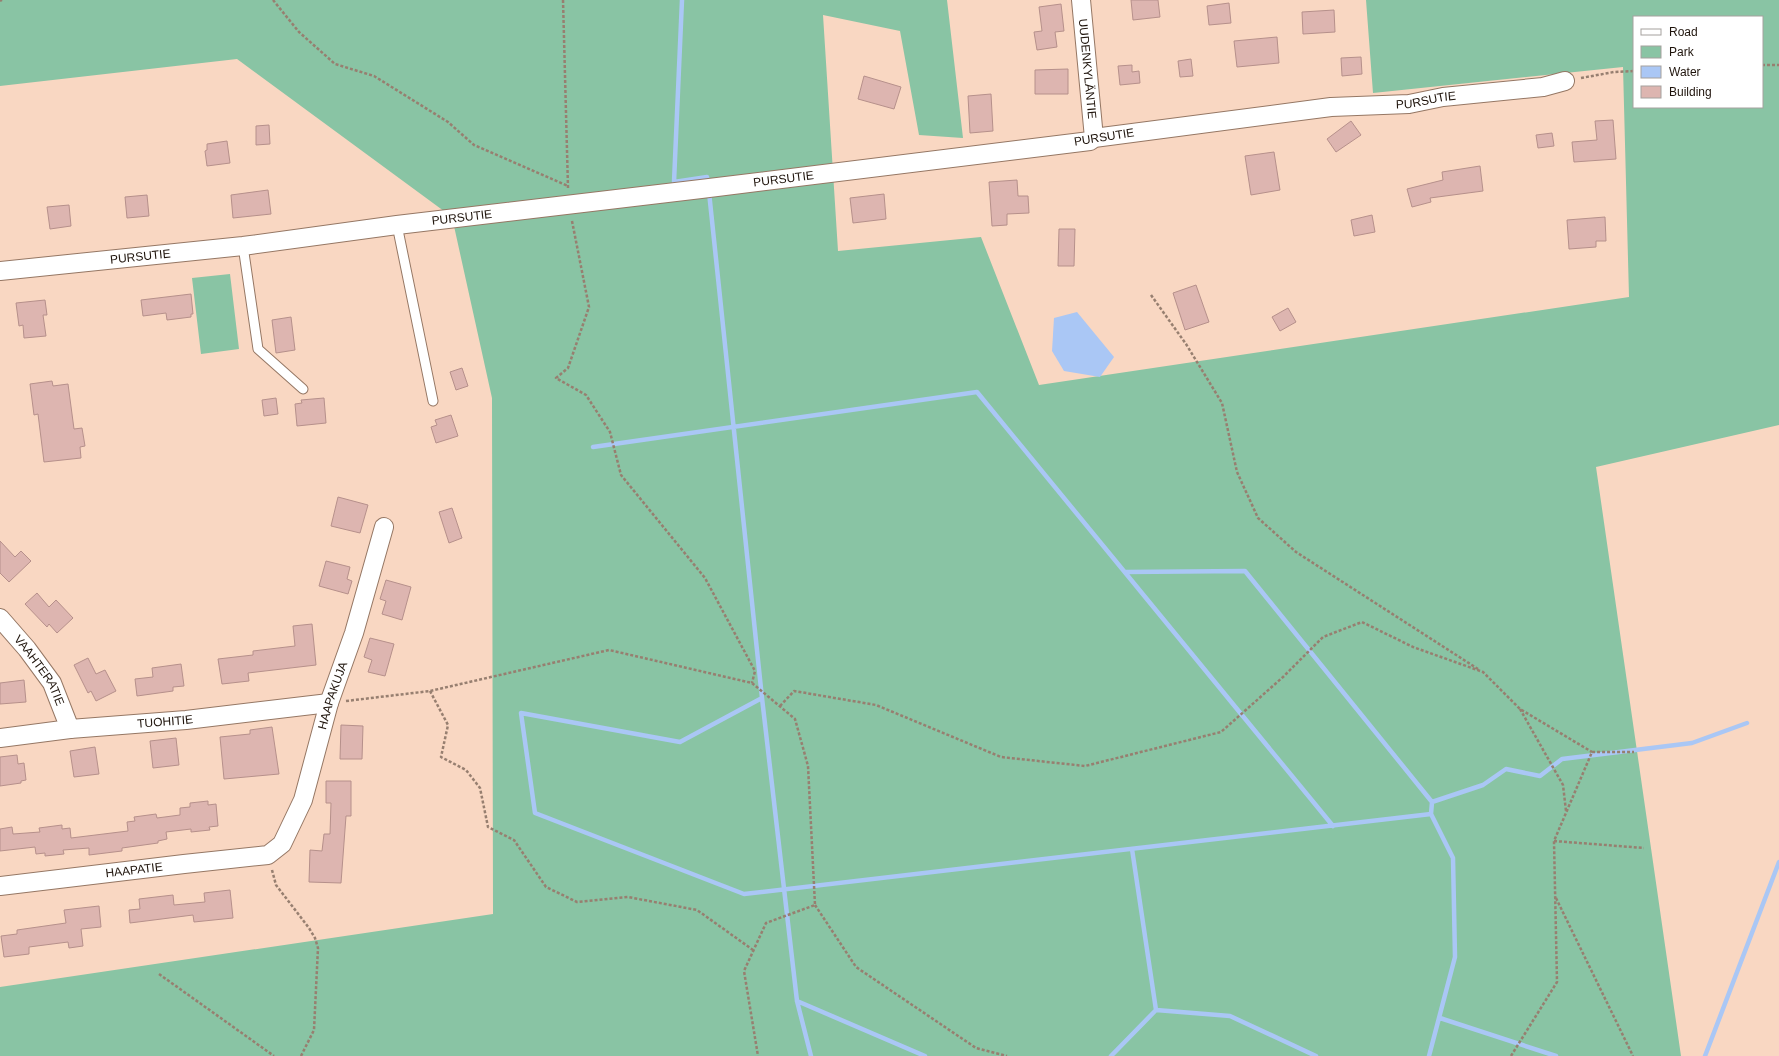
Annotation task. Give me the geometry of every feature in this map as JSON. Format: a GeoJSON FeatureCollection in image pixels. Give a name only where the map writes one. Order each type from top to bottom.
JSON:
{"type":"FeatureCollection","features":[{"type":"Feature","properties":{"kind":"street","name":"UUDENKYLÄNTIE"},"geometry":{"type":"LineString","coordinates":[[1081,0],[1094,138]]}},
{"type":"Feature","properties":{"kind":"street","name":"PURSUTIE"},"geometry":{"type":"LineString","coordinates":[[0,271],[244,246],[397,225],[1083,142],[1090,141],[1094,138],[1222,120],[1297,113],[1331,107],[1409,104],[1443,97],[1543,86],[1565,81]]}},
{"type":"Feature","properties":{"kind":"street","name":"HAAPAKUJA"},"geometry":{"type":"LineString","coordinates":[[268,855],[282,844],[303,800],[329,703],[354,633],[384,527]]}},
{"type":"Feature","properties":{"kind":"street","name":"VAAHTERATIE"},"geometry":{"type":"LineString","coordinates":[[0,618],[27,649],[52,683],[70,729]]}},
{"type":"Feature","properties":{"kind":"street","name":"TUOHITIE"},"geometry":{"type":"LineString","coordinates":[[0,738],[70,729],[186,720],[329,703]]}},
{"type":"Feature","properties":{"kind":"street","name":"HAAPATIE"},"geometry":{"type":"LineString","coordinates":[[0,886],[268,855]]}},
{"type":"Feature","properties":{"kind":"lane"},"geometry":{"type":"LineString","coordinates":[[397,225],[433,401]]}},
{"type":"Feature","properties":{"kind":"lane"},"geometry":{"type":"LineString","coordinates":[[244,246],[258,348],[303,389]]}},
{"type":"Feature","properties":{"kind":"path"},"geometry":{"type":"LineString","coordinates":[[273,0],[299,32],[335,64],[374,76],[448,122],[474,145],[568,186]]}},
{"type":"Feature","properties":{"kind":"path"},"geometry":{"type":"LineString","coordinates":[[563,0],[568,205],[589,308],[568,368],[556,378],[586,395],[610,432],[621,475],[705,578],[755,672],[752,683]]}},
{"type":"Feature","properties":{"kind":"path"},"geometry":{"type":"LineString","coordinates":[[1763,65],[1779,64]]}},
{"type":"Feature","properties":{"kind":"path"},"geometry":{"type":"LineString","coordinates":[[1565,81],[1614,72],[1633,71]]}},
{"type":"Feature","properties":{"kind":"path"},"geometry":{"type":"LineString","coordinates":[[1151,295],[1186,344],[1222,403],[1237,472],[1258,518],[1296,552],[1483,672],[1520,709],[1592,752],[1634,752]]}},
{"type":"Feature","properties":{"kind":"path"},"geometry":{"type":"LineString","coordinates":[[780,706],[794,691],[876,705],[1001,757],[1085,766],[1221,732],[1283,677],[1323,637],[1362,622],[1413,646],[1483,672]]}},
{"type":"Feature","properties":{"kind":"path"},"geometry":{"type":"LineString","coordinates":[[329,703],[430,691],[609,650],[752,683],[795,719],[808,766],[815,905],[856,967],[976,1048],[1007,1056]]}},
{"type":"Feature","properties":{"kind":"path"},"geometry":{"type":"LineString","coordinates":[[430,691],[448,725],[441,757],[466,770],[476,782],[480,788],[488,827],[514,840],[546,887],[577,902],[628,897],[697,910],[753,950]]}},
{"type":"Feature","properties":{"kind":"path"},"geometry":{"type":"LineString","coordinates":[[1520,709],[1563,785],[1566,812]]}},
{"type":"Feature","properties":{"kind":"path"},"geometry":{"type":"LineString","coordinates":[[1511,1056],[1557,982],[1554,841],[1592,752]]}},
{"type":"Feature","properties":{"kind":"path"},"geometry":{"type":"LineString","coordinates":[[1554,841],[1644,848]]}},
{"type":"Feature","properties":{"kind":"path"},"geometry":{"type":"LineString","coordinates":[[268,855],[276,885],[316,938],[318,948],[314,1030],[301,1056]]}},
{"type":"Feature","properties":{"kind":"path"},"geometry":{"type":"LineString","coordinates":[[1555,896],[1633,1056]]}},
{"type":"Feature","properties":{"kind":"path"},"geometry":{"type":"LineString","coordinates":[[758,1056],[744,971],[766,923],[815,905]]}},
{"type":"Feature","properties":{"kind":"path"},"geometry":{"type":"LineString","coordinates":[[159,974],[274,1056]]}},
{"type":"Feature","properties":{"kind":"green space"},"geometry":{"type":"Polygon","coordinates":[[[0,0],[947,0],[963,138],[919,135],[900,31],[823,15],[838,251],[981,237],[1039,385],[1629,297],[1623,67],[1373,93],[1366,0],[1779,0],[1779,425],[1596,467],[1681,1056],[0,1056],[0,987],[493,914],[492,398],[452,217],[237,59],[0,86],[0,0]]]}},
{"type":"Feature","properties":{"kind":"green space"},"geometry":{"type":"Polygon","coordinates":[[[230,274],[239,349],[201,354],[192,278],[230,274]]]}},
{"type":"Feature","properties":{"kind":"water"},"geometry":{"type":"Polygon","coordinates":[[[1077,312],[1114,357],[1100,377],[1064,371],[1052,351],[1054,318],[1077,312]]]}},
{"type":"Feature","properties":{"kind":"building"},"geometry":{"type":"Polygon","coordinates":[[[1131,0],[1158,0],[1160,17],[1133,20],[1131,0]]]}},
{"type":"Feature","properties":{"kind":"building"},"geometry":{"type":"Polygon","coordinates":[[[1229,3],[1231,23],[1209,25],[1207,6],[1229,3]]]}},
{"type":"Feature","properties":{"kind":"building"},"geometry":{"type":"Polygon","coordinates":[[[1061,4],[1064,31],[1055,32],[1057,47],[1037,50],[1034,32],[1042,31],[1039,7],[1061,4]]]}},
{"type":"Feature","properties":{"kind":"building"},"geometry":{"type":"Polygon","coordinates":[[[1334,10],[1335,32],[1303,34],[1302,12],[1334,10]]]}},
{"type":"Feature","properties":{"kind":"building"},"geometry":{"type":"Polygon","coordinates":[[[1277,37],[1279,63],[1237,67],[1234,41],[1277,37]]]}},
{"type":"Feature","properties":{"kind":"building"},"geometry":{"type":"Polygon","coordinates":[[[1361,57],[1362,74],[1342,76],[1341,58],[1361,57]]]}},
{"type":"Feature","properties":{"kind":"building"},"geometry":{"type":"Polygon","coordinates":[[[1191,59],[1193,76],[1180,77],[1178,61],[1191,59]]]}},
{"type":"Feature","properties":{"kind":"building"},"geometry":{"type":"Polygon","coordinates":[[[1132,65],[1132,72],[1139,71],[1140,83],[1120,85],[1118,66],[1132,65]]]}},
{"type":"Feature","properties":{"kind":"building"},"geometry":{"type":"Polygon","coordinates":[[[1068,69],[1068,94],[1035,94],[1035,70],[1068,69]]]}},
{"type":"Feature","properties":{"kind":"building"},"geometry":{"type":"Polygon","coordinates":[[[864,76],[901,87],[894,109],[858,99],[864,76]]]}},
{"type":"Feature","properties":{"kind":"building"},"geometry":{"type":"Polygon","coordinates":[[[991,94],[993,131],[970,133],[968,96],[991,94]]]}},
{"type":"Feature","properties":{"kind":"building"},"geometry":{"type":"Polygon","coordinates":[[[1613,120],[1616,159],[1574,162],[1572,142],[1597,140],[1595,121],[1613,120]]]}},
{"type":"Feature","properties":{"kind":"building"},"geometry":{"type":"Polygon","coordinates":[[[1351,121],[1361,135],[1336,152],[1327,139],[1351,121]]]}},
{"type":"Feature","properties":{"kind":"building"},"geometry":{"type":"Polygon","coordinates":[[[269,125],[270,144],[256,145],[256,126],[269,125]]]}},
{"type":"Feature","properties":{"kind":"building"},"geometry":{"type":"Polygon","coordinates":[[[1552,133],[1554,146],[1538,148],[1536,135],[1552,133]]]}},
{"type":"Feature","properties":{"kind":"building"},"geometry":{"type":"Polygon","coordinates":[[[227,141],[230,163],[207,166],[205,151],[207,150],[207,144],[227,141]]]}},
{"type":"Feature","properties":{"kind":"building"},"geometry":{"type":"Polygon","coordinates":[[[1274,152],[1280,190],[1251,195],[1245,156],[1274,152]]]}},
{"type":"Feature","properties":{"kind":"building"},"geometry":{"type":"Polygon","coordinates":[[[1480,166],[1483,191],[1430,198],[1431,202],[1412,207],[1407,189],[1443,180],[1442,172],[1480,166]]]}},
{"type":"Feature","properties":{"kind":"building"},"geometry":{"type":"Polygon","coordinates":[[[1017,180],[1018,196],[1028,196],[1029,213],[1007,214],[1007,225],[992,226],[989,182],[1017,180]]]}},
{"type":"Feature","properties":{"kind":"building"},"geometry":{"type":"Polygon","coordinates":[[[268,190],[271,214],[233,218],[231,195],[268,190]]]}},
{"type":"Feature","properties":{"kind":"building"},"geometry":{"type":"Polygon","coordinates":[[[884,194],[886,219],[853,223],[850,198],[884,194]]]}},
{"type":"Feature","properties":{"kind":"building"},"geometry":{"type":"Polygon","coordinates":[[[147,195],[149,216],[127,218],[125,197],[147,195]]]}},
{"type":"Feature","properties":{"kind":"building"},"geometry":{"type":"Polygon","coordinates":[[[69,205],[71,226],[50,229],[47,207],[69,205]]]}},
{"type":"Feature","properties":{"kind":"building"},"geometry":{"type":"Polygon","coordinates":[[[1372,215],[1375,232],[1354,236],[1351,220],[1372,215]]]}},
{"type":"Feature","properties":{"kind":"building"},"geometry":{"type":"Polygon","coordinates":[[[1605,217],[1606,241],[1596,241],[1596,247],[1569,249],[1567,220],[1605,217]]]}},
{"type":"Feature","properties":{"kind":"building"},"geometry":{"type":"Polygon","coordinates":[[[1059,229],[1075,229],[1074,266],[1058,266],[1059,229]]]}},
{"type":"Feature","properties":{"kind":"building"},"geometry":{"type":"Polygon","coordinates":[[[1196,285],[1209,322],[1185,330],[1173,293],[1196,285]]]}},
{"type":"Feature","properties":{"kind":"building"},"geometry":{"type":"Polygon","coordinates":[[[191,294],[193,314],[191,314],[191,317],[167,320],[166,313],[143,316],[141,300],[191,294]]]}},
{"type":"Feature","properties":{"kind":"building"},"geometry":{"type":"Polygon","coordinates":[[[45,300],[47,315],[43,315],[46,336],[24,338],[23,325],[19,326],[16,303],[45,300]]]}},
{"type":"Feature","properties":{"kind":"building"},"geometry":{"type":"Polygon","coordinates":[[[1288,308],[1296,322],[1280,331],[1272,317],[1288,308]]]}},
{"type":"Feature","properties":{"kind":"building"},"geometry":{"type":"Polygon","coordinates":[[[291,317],[295,350],[276,353],[272,320],[291,317]]]}},
{"type":"Feature","properties":{"kind":"building"},"geometry":{"type":"Polygon","coordinates":[[[462,368],[468,386],[456,390],[450,372],[462,368]]]}},
{"type":"Feature","properties":{"kind":"building"},"geometry":{"type":"Polygon","coordinates":[[[52,381],[53,386],[68,384],[74,429],[82,428],[85,446],[80,447],[81,458],[44,462],[38,414],[34,415],[30,384],[52,381]]]}},
{"type":"Feature","properties":{"kind":"building"},"geometry":{"type":"Polygon","coordinates":[[[276,398],[278,414],[264,416],[262,400],[276,398]]]}},
{"type":"Feature","properties":{"kind":"building"},"geometry":{"type":"Polygon","coordinates":[[[324,398],[326,423],[297,426],[295,404],[302,403],[301,400],[324,398]]]}},
{"type":"Feature","properties":{"kind":"building"},"geometry":{"type":"Polygon","coordinates":[[[451,415],[458,436],[436,443],[431,427],[437,425],[435,420],[451,415]]]}},
{"type":"Feature","properties":{"kind":"building"},"geometry":{"type":"Polygon","coordinates":[[[338,497],[368,505],[360,533],[331,526],[338,497]]]}},
{"type":"Feature","properties":{"kind":"building"},"geometry":{"type":"Polygon","coordinates":[[[452,508],[462,538],[449,543],[439,512],[452,508]]]}},
{"type":"Feature","properties":{"kind":"building"},"geometry":{"type":"Polygon","coordinates":[[[0,541],[15,557],[21,551],[31,561],[9,582],[0,573],[0,541]]]}},
{"type":"Feature","properties":{"kind":"building"},"geometry":{"type":"Polygon","coordinates":[[[326,561],[350,567],[347,579],[352,581],[348,594],[319,586],[326,561]]]}},
{"type":"Feature","properties":{"kind":"building"},"geometry":{"type":"Polygon","coordinates":[[[386,580],[411,587],[402,620],[382,614],[386,601],[380,599],[386,580]]]}},
{"type":"Feature","properties":{"kind":"building"},"geometry":{"type":"Polygon","coordinates":[[[37,593],[49,607],[56,600],[73,618],[57,633],[49,624],[47,627],[25,604],[37,593]]]}},
{"type":"Feature","properties":{"kind":"building"},"geometry":{"type":"Polygon","coordinates":[[[312,624],[316,665],[248,673],[249,681],[222,684],[218,659],[253,655],[253,651],[295,646],[293,626],[312,624]]]}},
{"type":"Feature","properties":{"kind":"building"},"geometry":{"type":"Polygon","coordinates":[[[370,638],[394,644],[385,676],[368,672],[372,660],[364,657],[370,638]]]}},
{"type":"Feature","properties":{"kind":"building"},"geometry":{"type":"Polygon","coordinates":[[[88,658],[96,674],[105,670],[116,691],[96,701],[91,691],[88,693],[74,665],[88,658]]]}},
{"type":"Feature","properties":{"kind":"building"},"geometry":{"type":"Polygon","coordinates":[[[181,664],[184,686],[173,687],[173,691],[137,696],[135,679],[153,677],[152,668],[181,664]]]}},
{"type":"Feature","properties":{"kind":"building"},"geometry":{"type":"Polygon","coordinates":[[[24,680],[26,702],[0,704],[0,683],[24,680]]]}},
{"type":"Feature","properties":{"kind":"building"},"geometry":{"type":"Polygon","coordinates":[[[341,725],[363,726],[362,759],[340,759],[341,725]]]}},
{"type":"Feature","properties":{"kind":"building"},"geometry":{"type":"Polygon","coordinates":[[[272,727],[279,774],[224,779],[220,737],[250,734],[250,730],[272,727]]]}},
{"type":"Feature","properties":{"kind":"building"},"geometry":{"type":"Polygon","coordinates":[[[176,738],[179,765],[153,768],[150,741],[176,738]]]}},
{"type":"Feature","properties":{"kind":"building"},"geometry":{"type":"Polygon","coordinates":[[[95,747],[99,774],[74,777],[70,751],[95,747]]]}},
{"type":"Feature","properties":{"kind":"building"},"geometry":{"type":"Polygon","coordinates":[[[17,755],[18,764],[24,763],[26,780],[21,781],[21,783],[0,786],[0,757],[17,755]]]}},
{"type":"Feature","properties":{"kind":"building"},"geometry":{"type":"Polygon","coordinates":[[[326,781],[351,781],[351,816],[346,816],[341,883],[309,882],[310,850],[322,851],[324,834],[330,834],[331,803],[326,803],[326,781]]]}},
{"type":"Feature","properties":{"kind":"building"},"geometry":{"type":"Polygon","coordinates":[[[208,801],[208,805],[216,804],[218,826],[209,827],[210,830],[191,832],[191,829],[166,832],[167,839],[158,841],[158,843],[122,848],[122,851],[89,855],[89,848],[63,850],[64,854],[45,856],[45,853],[36,854],[35,847],[0,851],[0,829],[12,827],[13,834],[40,832],[39,828],[62,825],[62,829],[70,828],[71,838],[128,831],[127,822],[135,821],[134,817],[156,814],[157,818],[180,815],[180,808],[190,807],[190,803],[208,801]]]}},
{"type":"Feature","properties":{"kind":"building"},"geometry":{"type":"Polygon","coordinates":[[[230,890],[233,918],[194,922],[193,915],[130,923],[129,910],[140,909],[139,899],[173,895],[174,905],[205,902],[204,893],[230,890]]]}},
{"type":"Feature","properties":{"kind":"building"},"geometry":{"type":"Polygon","coordinates":[[[99,906],[101,927],[81,929],[83,946],[69,948],[68,942],[29,947],[29,954],[4,957],[1,936],[17,934],[17,930],[66,923],[64,910],[99,906]]]}},
{"type":"Feature","properties":{"kind":"waterway"},"geometry":{"type":"LineString","coordinates":[[682,0],[674,182],[707,177],[708,184]]}},
{"type":"Feature","properties":{"kind":"waterway"},"geometry":{"type":"LineString","coordinates":[[709,192],[762,698],[680,742],[521,713],[535,813],[744,894],[1431,814]]}},
{"type":"Feature","properties":{"kind":"waterway"},"geometry":{"type":"LineString","coordinates":[[593,447],[977,392],[1333,826]]}},
{"type":"Feature","properties":{"kind":"waterway"},"geometry":{"type":"LineString","coordinates":[[1125,572],[1245,571],[1432,802],[1431,814],[1453,858],[1455,957],[1429,1056]]}},
{"type":"Feature","properties":{"kind":"waterway"},"geometry":{"type":"LineString","coordinates":[[762,698],[797,1001],[811,1056]]}},
{"type":"Feature","properties":{"kind":"waterway"},"geometry":{"type":"LineString","coordinates":[[1432,802],[1483,785],[1506,769],[1540,776],[1562,759],[1692,743],[1747,723]]}},
{"type":"Feature","properties":{"kind":"waterway"},"geometry":{"type":"LineString","coordinates":[[1111,1056],[1156,1010],[1132,849]]}},
{"type":"Feature","properties":{"kind":"waterway"},"geometry":{"type":"LineString","coordinates":[[1705,1056],[1779,862]]}},
{"type":"Feature","properties":{"kind":"waterway"},"geometry":{"type":"LineString","coordinates":[[797,1001],[925,1056]]}},
{"type":"Feature","properties":{"kind":"waterway"},"geometry":{"type":"LineString","coordinates":[[1156,1010],[1230,1016],[1316,1056]]}},
{"type":"Feature","properties":{"kind":"waterway"},"geometry":{"type":"LineString","coordinates":[[1440,1018],[1556,1056]]}}]}
